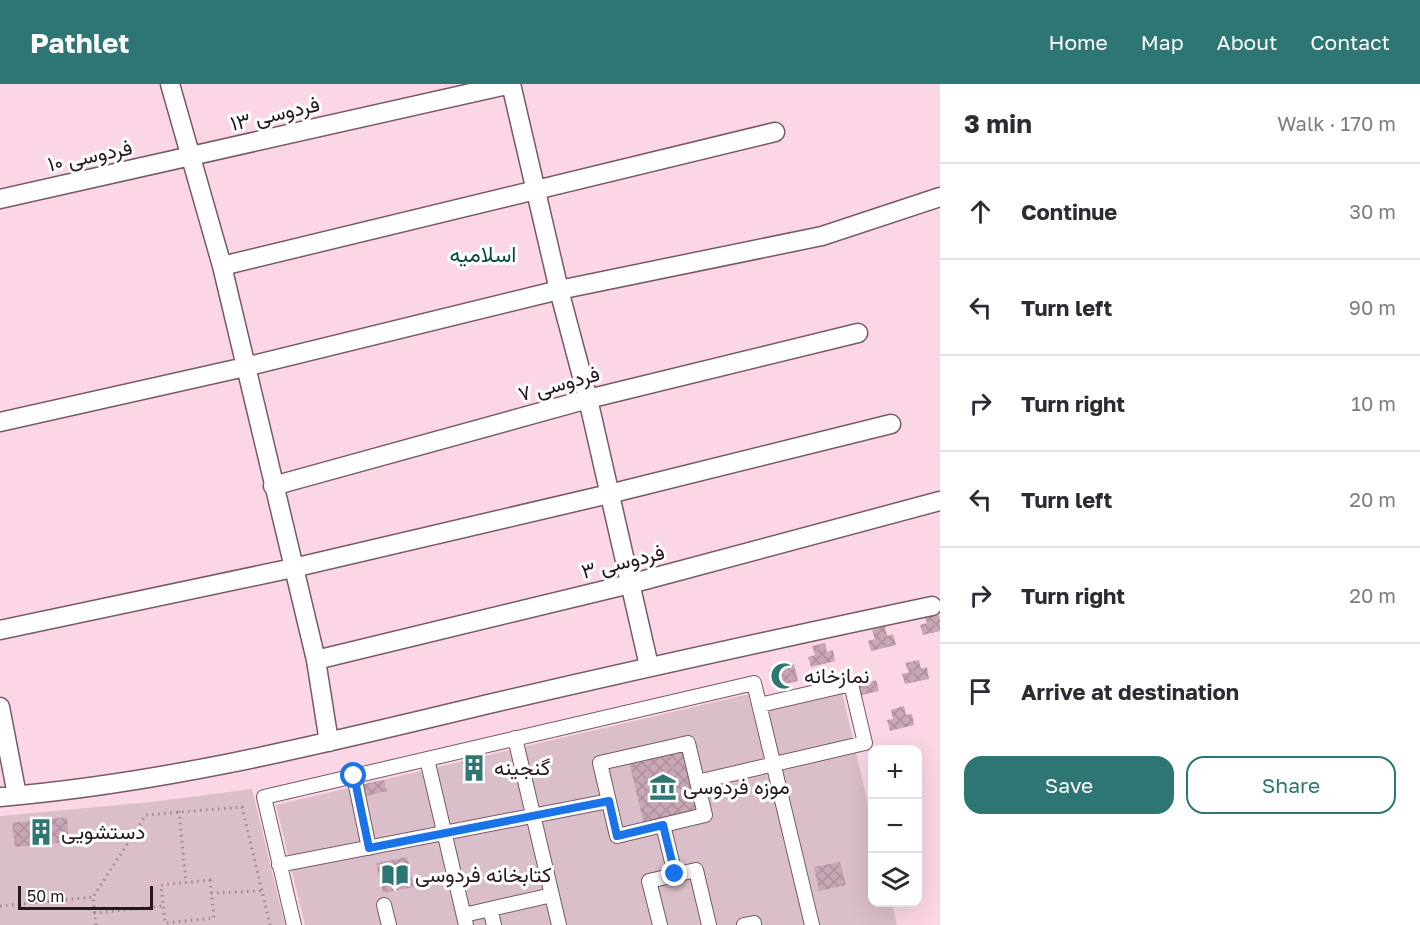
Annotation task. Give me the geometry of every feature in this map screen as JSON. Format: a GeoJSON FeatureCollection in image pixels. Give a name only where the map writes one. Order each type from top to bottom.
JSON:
{"type":"FeatureCollection","features":[{"type":"Feature","properties":{"kind":"street"},"geometry":{"type":"LineString","coordinates":[[170,84],[222,266],[316,660],[329,742]]}},
{"type":"Feature","properties":{"kind":"street"},"geometry":{"type":"LineString","coordinates":[[511,84],[559,290],[588,399],[649,666]]}},
{"type":"Feature","properties":{"kind":"street","name":"فردوسی ۱۳"},"geometry":{"type":"LineString","coordinates":[[190,157],[511,84]]}},
{"type":"Feature","properties":{"kind":"street"},"geometry":{"type":"LineString","coordinates":[[222,266],[775,132]]}},
{"type":"Feature","properties":{"kind":"street","name":"فردوسی ۱۰"},"geometry":{"type":"LineString","coordinates":[[0,199],[190,157]]}},
{"type":"Feature","properties":{"kind":"street"},"geometry":{"type":"LineString","coordinates":[[0,422],[245,368],[559,290],[822,236],[940,196]]}},
{"type":"Feature","properties":{"kind":"street","name":"فردوسی ۷"},"geometry":{"type":"LineString","coordinates":[[273,486],[588,399],[858,333]]}},
{"type":"Feature","properties":{"kind":"street"},"geometry":{"type":"LineString","coordinates":[[0,630],[293,568],[609,494],[891,424]]}},
{"type":"Feature","properties":{"kind":"street","name":"فردوسی ۳"},"geometry":{"type":"LineString","coordinates":[[316,660],[630,584],[940,501]]}},
{"type":"Feature","properties":{"kind":"street"},"geometry":{"type":"LineString","coordinates":[[0,707],[9,796],[171,775],[329,742],[649,666],[932,606]]}},
{"type":"Feature","properties":{"kind":"street"},"geometry":{"type":"LineString","coordinates":[[294,925],[264,797],[754,683],[812,925]]}},
{"type":"Feature","properties":{"kind":"street"},"geometry":{"type":"LineString","coordinates":[[697,782],[865,743],[851,684],[760,705]]}},
{"type":"Feature","properties":{"kind":"street"},"geometry":{"type":"LineString","coordinates":[[514,738],[559,925]]}},
{"type":"Feature","properties":{"kind":"street"},"geometry":{"type":"LineString","coordinates":[[688,743],[697,782],[705,815],[617,836],[600,763],[688,743]]}},
{"type":"Feature","properties":{"kind":"street"},"geometry":{"type":"LineString","coordinates":[[427,759],[465,920],[490,909],[552,895]]}},
{"type":"Feature","properties":{"kind":"street"},"geometry":{"type":"LineString","coordinates":[[354,776],[369,848]]}},
{"type":"Feature","properties":{"kind":"street"},"geometry":{"type":"LineString","coordinates":[[279,865],[609,801]]}},
{"type":"Feature","properties":{"kind":"street"},"geometry":{"type":"LineString","coordinates":[[663,825],[675,874]]}},
{"type":"Feature","properties":{"kind":"street"},"geometry":{"type":"LineString","coordinates":[[660,925],[649,880],[696,870],[709,925]]}},
{"type":"Feature","properties":{"kind":"street"},"geometry":{"type":"LineString","coordinates":[[384,905],[389,925]]}},
{"type":"Feature","properties":{"kind":"street"},"geometry":{"type":"LineString","coordinates":[[490,909],[494,925]]}},
{"type":"Feature","properties":{"kind":"street"},"geometry":{"type":"LineString","coordinates":[[744,925],[754,923],[754,925]]}},
{"type":"Feature","properties":{"kind":"path"},"geometry":{"type":"LineString","coordinates":[[96,925],[93,897],[146,815],[242,807],[270,925]]}},
{"type":"Feature","properties":{"kind":"path"},"geometry":{"type":"LineString","coordinates":[[179,812],[186,883]]}},
{"type":"Feature","properties":{"kind":"path"},"geometry":{"type":"LineString","coordinates":[[210,880],[211,893],[214,918],[165,923],[161,885],[210,880]]}},
{"type":"Feature","properties":{"kind":"path"},"geometry":{"type":"LineString","coordinates":[[211,893],[262,891]]}},
{"type":"Feature","properties":{"kind":"path"},"geometry":{"type":"LineString","coordinates":[[0,906],[93,897]]}},
{"type":"Feature","properties":{"kind":"path"},"geometry":{"type":"LineString","coordinates":[[94,913],[163,906]]}},
{"type":"Feature","properties":{"kind":"shaded area"},"geometry":{"type":"Polygon","coordinates":[[[842,692],[868,804],[868,907],[893,907],[897,925],[305,925],[276,805],[749,694],[754,712],[842,692]]]}},
{"type":"Feature","properties":{"kind":"shaded area"},"geometry":{"type":"Polygon","coordinates":[[[252,789],[285,925],[0,925],[0,816],[151,802],[252,789]]]}},
{"type":"Feature","properties":{"kind":"building"},"geometry":{"type":"Polygon","coordinates":[[[937,610],[940,631],[923,635],[920,625],[927,623],[923,614],[937,610]]]}},
{"type":"Feature","properties":{"kind":"building"},"geometry":{"type":"Polygon","coordinates":[[[885,626],[887,636],[893,634],[896,645],[871,651],[868,641],[875,639],[872,630],[885,626]]]}},
{"type":"Feature","properties":{"kind":"building"},"geometry":{"type":"Polygon","coordinates":[[[825,643],[827,652],[833,650],[835,661],[811,667],[808,657],[815,655],[812,646],[825,643]]]}},
{"type":"Feature","properties":{"kind":"building"},"geometry":{"type":"Polygon","coordinates":[[[919,660],[921,669],[927,667],[929,679],[905,684],[902,674],[909,672],[905,663],[919,660]]]}},
{"type":"Feature","properties":{"kind":"building","name":"نمازخانه"},"geometry":{"type":"Polygon","coordinates":[[[794,664],[798,681],[774,687],[769,670],[794,664]]]}},
{"type":"Feature","properties":{"kind":"building"},"geometry":{"type":"Polygon","coordinates":[[[868,673],[871,682],[876,680],[879,691],[854,697],[852,687],[858,685],[856,676],[868,673]]]}},
{"type":"Feature","properties":{"kind":"building"},"geometry":{"type":"Polygon","coordinates":[[[904,706],[906,715],[912,714],[914,725],[890,731],[887,720],[893,719],[891,710],[904,706]]]}},
{"type":"Feature","properties":{"kind":"building","name":"موزه فردوسی"},"geometry":{"type":"Polygon","coordinates":[[[682,749],[697,812],[644,824],[629,762],[682,749]]]}},
{"type":"Feature","properties":{"kind":"building","name":"گنجینه"},"geometry":{"type":"Polygon","coordinates":[[[482,757],[486,775],[466,779],[462,761],[482,757]]]}},
{"type":"Feature","properties":{"kind":"building"},"geometry":{"type":"Polygon","coordinates":[[[384,780],[387,791],[362,797],[359,785],[384,780]]]}},
{"type":"Feature","properties":{"kind":"building","name":"دستشویی"},"geometry":{"type":"Polygon","coordinates":[[[67,817],[69,842],[15,847],[12,823],[67,817]]]}},
{"type":"Feature","properties":{"kind":"building","name":"کتابخانه فردوسی"},"geometry":{"type":"Polygon","coordinates":[[[407,857],[414,887],[383,893],[376,863],[407,857]]]}},
{"type":"Feature","properties":{"kind":"building"},"geometry":{"type":"Polygon","coordinates":[[[840,862],[846,885],[819,891],[814,867],[840,862]]]}},
{"type":"Feature","properties":{"kind":"place","name":"نمازخانه"},"geometry":{"type":"Point","coordinates":[784,676]}},
{"type":"Feature","properties":{"kind":"place","name":"گنجینه"},"geometry":{"type":"Point","coordinates":[474,768]}},
{"type":"Feature","properties":{"kind":"place","name":"موزه فردوسی"},"geometry":{"type":"Point","coordinates":[663,787]}},
{"type":"Feature","properties":{"kind":"place","name":"دستشویی"},"geometry":{"type":"Point","coordinates":[41,832]}},
{"type":"Feature","properties":{"kind":"place","name":"کتابخانه فردوسی"},"geometry":{"type":"Point","coordinates":[395,875]}},
{"type":"Feature","properties":{"kind":"district","name":"اسلامیه"},"geometry":{"type":"Point","coordinates":[483,254]}},
{"type":"Feature","properties":{"kind":"route"},"geometry":{"type":"LineString","coordinates":[[354,776],[369,848],[609,801],[617,836],[663,825],[675,874]]}}]}
